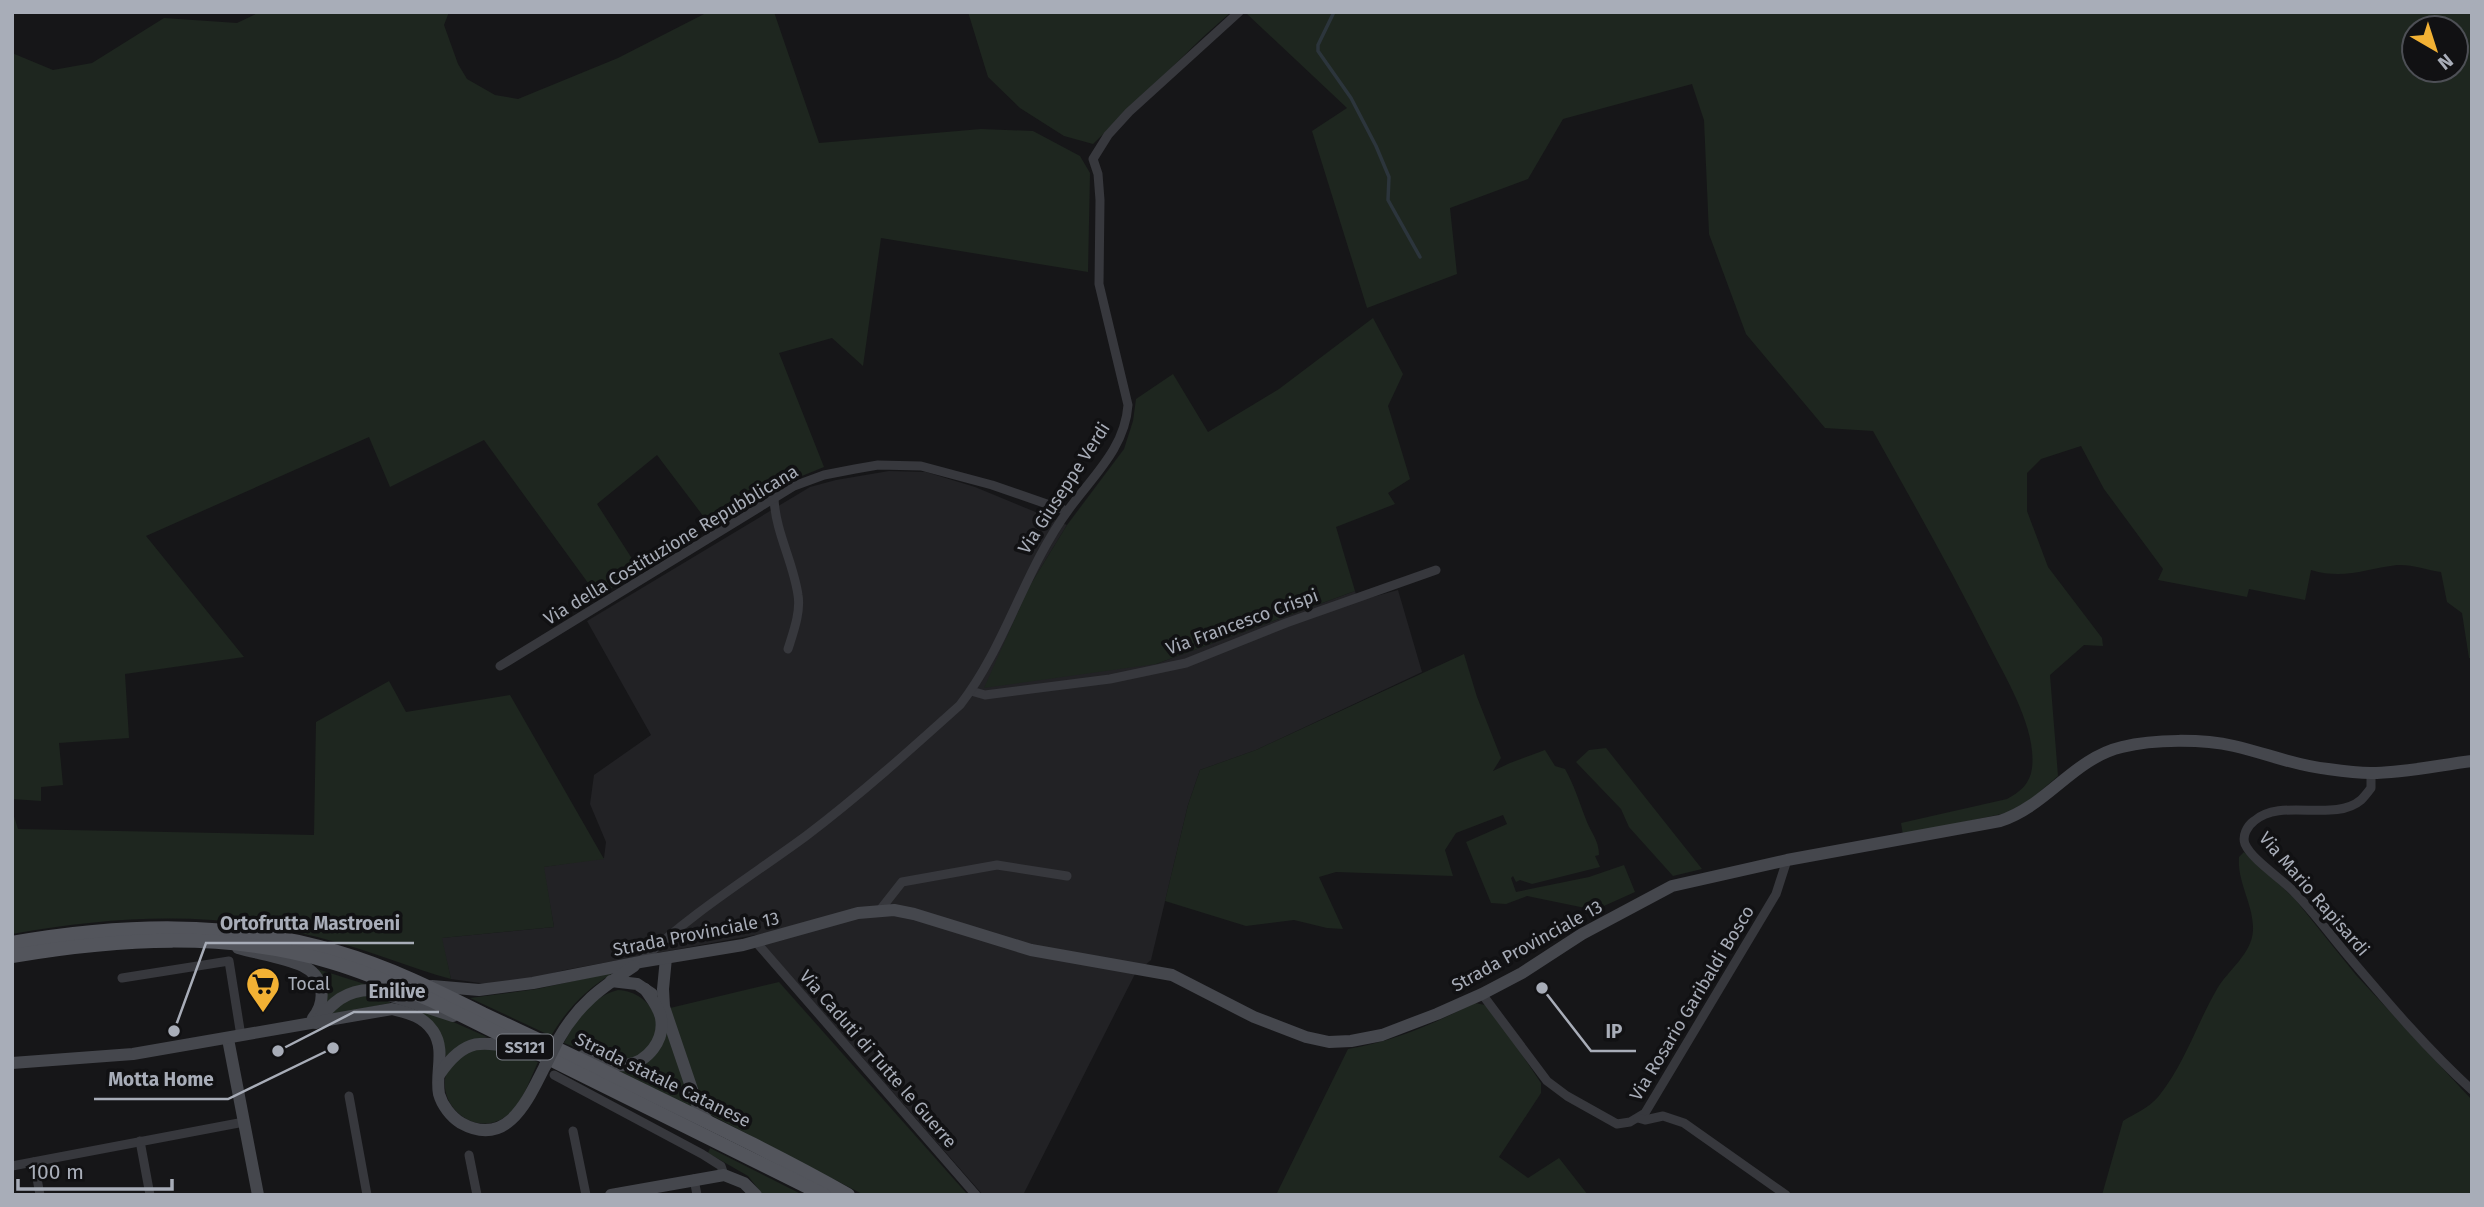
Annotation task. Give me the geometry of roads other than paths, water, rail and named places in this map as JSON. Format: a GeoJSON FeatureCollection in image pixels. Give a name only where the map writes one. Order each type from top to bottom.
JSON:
{"type":"FeatureCollection","features":[{"type":"Feature","properties":{"kind":"main road","name":"Strada Provinciale 13"},"geometry":{"type":"LineString","coordinates":[[428,985],[479,990],[533,984],[756,942],[858,913],[880,910],[914,914],[1004,944],[1172,975],[1254,1017],[1306,1037],[1329,1042],[1350,1041],[1382,1035],[1482,994],[1522,973],[1582,934],[1672,886],[1787,860],[1983,825],[2016,816],[2092,759],[2125,746],[2169,742],[2214,743],[2324,769],[2371,773],[2472,761]]}},
{"type":"Feature","properties":{"kind":"main road","name":"Strada statale Catanese"},"geometry":{"type":"LineString","coordinates":[[12,943],[83,933],[160,927],[213,929],[261,935],[336,951],[428,985],[552,1057],[824,1195]]}},
{"type":"Feature","properties":{"kind":"main road","name":"Strada statale Catanese"},"geometry":{"type":"LineString","coordinates":[[12,956],[87,945],[159,940],[211,941],[270,948],[329,962],[405,989],[475,1023],[712,1125],[848,1195]]}},
{"type":"Feature","properties":{"kind":"main road"},"geometry":{"type":"LineString","coordinates":[[211,941],[303,967],[314,974],[321,987],[320,1007],[312,1021]]}},
{"type":"Feature","properties":{"kind":"main road"},"geometry":{"type":"LineString","coordinates":[[666,958],[664,1007],[699,1110],[712,1125]]}},
{"type":"Feature","properties":{"kind":"main road"},"geometry":{"type":"LineString","coordinates":[[12,1063],[133,1054],[392,1009],[415,1015],[426,1023],[440,1043],[440,1096],[455,1119],[469,1127],[483,1130],[496,1128],[519,1114],[552,1057],[568,1021],[581,1005],[595,992],[640,962]]}},
{"type":"Feature","properties":{"kind":"main road"},"geometry":{"type":"LineString","coordinates":[[611,981],[626,982],[645,989],[664,1007]]}},
{"type":"Feature","properties":{"kind":"main road"},"geometry":{"type":"LineString","coordinates":[[439,1075],[455,1054],[479,1042],[552,1057],[617,1066],[636,1063],[657,1044],[662,1026],[657,1007],[645,989]]}},
{"type":"Feature","properties":{"kind":"main road"},"geometry":{"type":"LineString","coordinates":[[312,1021],[341,997],[361,990],[373,990],[475,1023]]}},
{"type":"Feature","properties":{"kind":"main road"},"geometry":{"type":"LineString","coordinates":[[234,1037],[244,1122],[258,1195]]}},
{"type":"Feature","properties":{"kind":"main road"},"geometry":{"type":"LineString","coordinates":[[611,1195],[724,1175],[744,1183],[756,1195]]}},
{"type":"Feature","properties":{"kind":"street","name":"Via Giuseppe Verdi"},"geometry":{"type":"LineString","coordinates":[[640,962],[664,938],[807,835],[876,780],[960,705],[984,671],[1032,569],[1067,511],[1105,464],[1121,437],[1126,420],[1128,405],[1099,284],[1100,200],[1098,174],[1093,159],[1108,135],[1129,112],[1239,12]]}},
{"type":"Feature","properties":{"kind":"street","name":"Via della Costituzione Repubblicana"},"geometry":{"type":"LineString","coordinates":[[500,666],[794,486],[824,475],[878,465],[921,466],[992,485],[1067,511]]}},
{"type":"Feature","properties":{"kind":"street"},"geometry":{"type":"LineString","coordinates":[[774,499],[775,519],[799,597],[795,628],[788,649]]}},
{"type":"Feature","properties":{"kind":"street","name":"Via Francesco Crispi"},"geometry":{"type":"LineString","coordinates":[[971,691],[985,695],[1110,679],[1186,663],[1286,623],[1436,570]]}},
{"type":"Feature","properties":{"kind":"street","name":"Via Mario Rapisardi"},"geometry":{"type":"LineString","coordinates":[[2371,773],[2371,788],[2359,802],[2332,810],[2283,810],[2267,813],[2249,826],[2244,842],[2251,852],[2295,892],[2385,1000],[2442,1063],[2472,1090]]}},
{"type":"Feature","properties":{"kind":"street","name":"Via Rosario Garibaldi Bosco"},"geometry":{"type":"LineString","coordinates":[[1482,994],[1547,1081],[1567,1096],[1617,1124],[1638,1118],[1645,1113],[1776,894],[1787,860]]}},
{"type":"Feature","properties":{"kind":"street"},"geometry":{"type":"LineString","coordinates":[[880,910],[902,882],[997,865],[1067,876]]}},
{"type":"Feature","properties":{"kind":"street"},"geometry":{"type":"LineString","coordinates":[[664,938],[666,958]]}},
{"type":"Feature","properties":{"kind":"street","name":"Via Caduti di Tutte le Guerre"},"geometry":{"type":"LineString","coordinates":[[756,942],[976,1195]]}},
{"type":"Feature","properties":{"kind":"street"},"geometry":{"type":"LineString","coordinates":[[122,978],[229,961],[234,1037]]}},
{"type":"Feature","properties":{"kind":"street"},"geometry":{"type":"LineString","coordinates":[[552,1057],[647,1126],[721,1166],[724,1175]]}},
{"type":"Feature","properties":{"kind":"street"},"geometry":{"type":"LineString","coordinates":[[349,1096],[367,1195]]}},
{"type":"Feature","properties":{"kind":"street"},"geometry":{"type":"LineString","coordinates":[[1638,1118],[1645,1120],[1663,1116],[1684,1123],[1786,1195]]}},
{"type":"Feature","properties":{"kind":"street"},"geometry":{"type":"LineString","coordinates":[[12,1166],[244,1122]]}},
{"type":"Feature","properties":{"kind":"street"},"geometry":{"type":"LineString","coordinates":[[573,1132],[586,1195]]}},
{"type":"Feature","properties":{"kind":"street"},"geometry":{"type":"LineString","coordinates":[[140,1141],[150,1195]]}},
{"type":"Feature","properties":{"kind":"street"},"geometry":{"type":"LineString","coordinates":[[469,1154],[477,1195]]}},
{"type":"Feature","properties":{"kind":"street"},"geometry":{"type":"LineString","coordinates":[[34,1162],[40,1195]]}},
{"type":"Feature","properties":{"kind":"street"},"geometry":{"type":"LineString","coordinates":[[694,1179],[697,1195]]}},
{"type":"Feature","properties":{"kind":"waterway"},"geometry":{"type":"LineString","coordinates":[[1334,12],[1318,45],[1318,51],[1351,98],[1376,146],[1389,177],[1388,200],[1420,257]]}},
{"type":"Feature","properties":{"kind":"place","name":"IP"},"geometry":{"type":"Point","coordinates":[1542,988]}},
{"type":"Feature","properties":{"kind":"place","name":"Tocal"},"geometry":{"type":"Point","coordinates":[263,1014]}},
{"type":"Feature","properties":{"kind":"place","name":"Ortofrutta Mastroeni"},"geometry":{"type":"Point","coordinates":[174,1031]}},
{"type":"Feature","properties":{"kind":"place","name":"Motta Home"},"geometry":{"type":"Point","coordinates":[333,1048]}},
{"type":"Feature","properties":{"kind":"place","name":"Enilive"},"geometry":{"type":"Point","coordinates":[278,1051]}}]}
